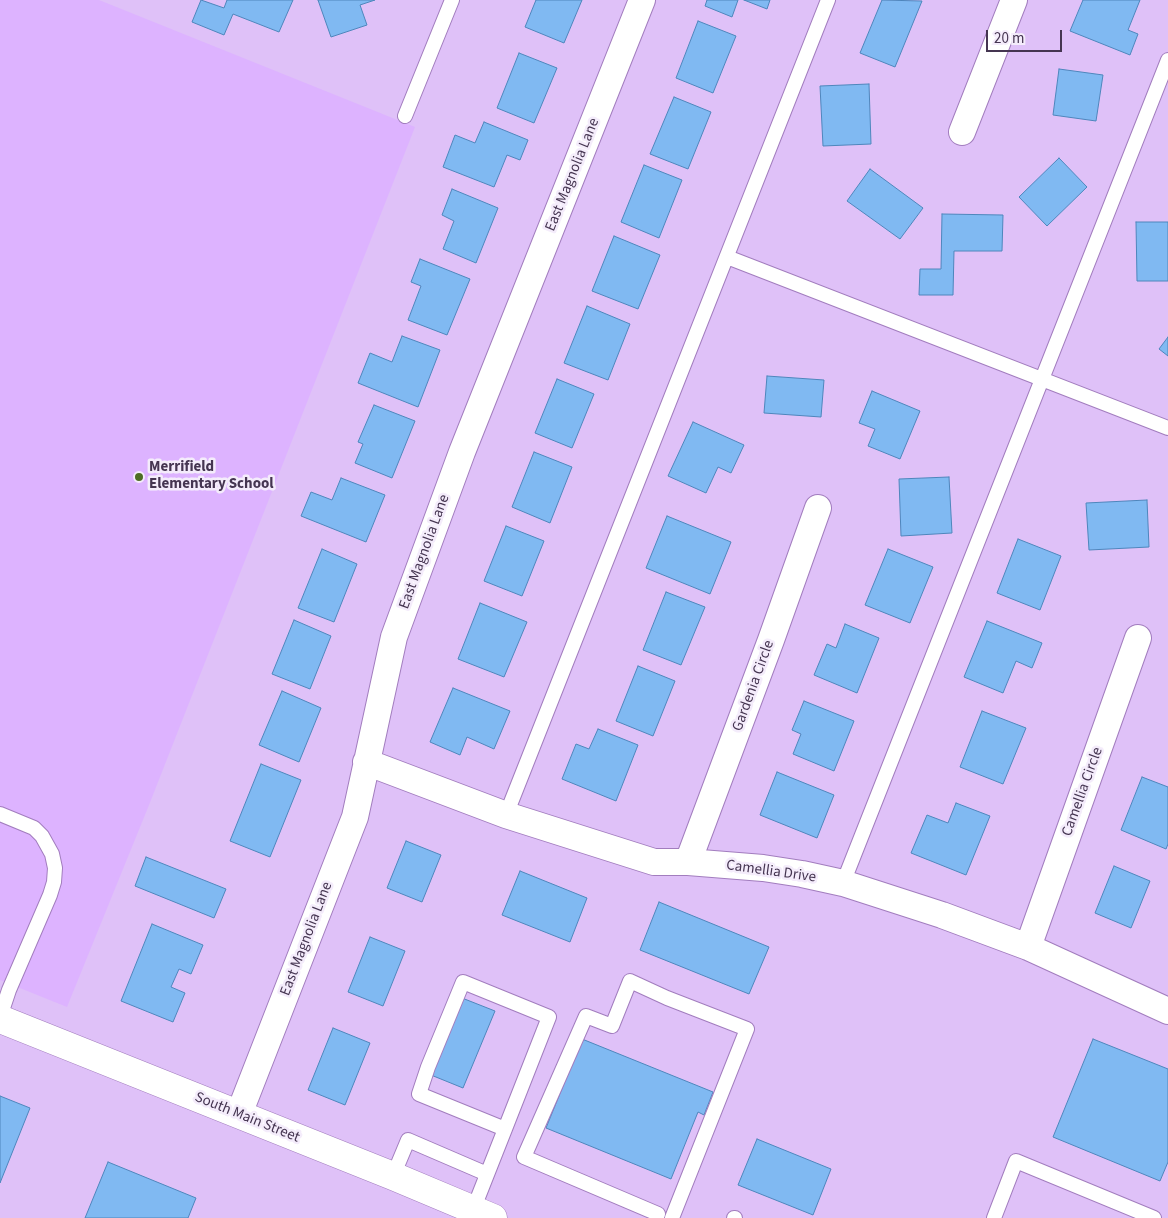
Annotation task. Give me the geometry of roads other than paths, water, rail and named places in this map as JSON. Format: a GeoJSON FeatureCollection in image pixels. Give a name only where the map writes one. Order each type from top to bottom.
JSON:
{"type":"FeatureCollection","features":[{"type":"Feature","properties":{"kind":"main road","name":"South Main Street"},"geometry":{"type":"LineString","coordinates":[[0,1018],[483,1214]]}},
{"type":"Feature","properties":{"kind":"street","name":"East Magnolia Lane"},"geometry":{"type":"LineString","coordinates":[[239,1114],[354,817],[394,637],[462,452],[642,0]]}},
{"type":"Feature","properties":{"kind":"street"},"geometry":{"type":"LineString","coordinates":[[962,132],[1014,0]]}},
{"type":"Feature","properties":{"kind":"street","name":"Gardenia Circle"},"geometry":{"type":"LineString","coordinates":[[688,862],[768,650],[818,508]]}},
{"type":"Feature","properties":{"kind":"street","name":"Camellia Circle"},"geometry":{"type":"LineString","coordinates":[[1028,947],[1138,638]]}},
{"type":"Feature","properties":{"kind":"street","name":"Camellia Drive"},"geometry":{"type":"LineString","coordinates":[[366,762],[506,815],[654,862],[688,862],[802,874],[843,884],[942,915],[1028,947],[1167,1009]]}},
{"type":"Feature","properties":{"kind":"lane"},"geometry":{"type":"LineString","coordinates":[[405,116],[452,0]]}},
{"type":"Feature","properties":{"kind":"lane"},"geometry":{"type":"LineString","coordinates":[[506,815],[828,0]]}},
{"type":"Feature","properties":{"kind":"lane"},"geometry":{"type":"LineString","coordinates":[[843,884],[1168,60]]}},
{"type":"Feature","properties":{"kind":"lane"},"geometry":{"type":"LineString","coordinates":[[727,257],[1168,428]]}},
{"type":"Feature","properties":{"kind":"lane"},"geometry":{"type":"LineString","coordinates":[[0,814],[34,828],[50,850],[55,868],[54,882],[50,895],[9,990],[0,1018]]}},
{"type":"Feature","properties":{"kind":"lane"},"geometry":{"type":"LineString","coordinates":[[660,1217],[524,1157],[586,1016],[612,1026],[630,981],[667,998],[747,1029],[672,1218]]}},
{"type":"Feature","properties":{"kind":"lane"},"geometry":{"type":"LineString","coordinates":[[483,1214],[487,1174],[505,1129],[549,1017],[463,982],[419,1094],[505,1129]]}},
{"type":"Feature","properties":{"kind":"lane"},"geometry":{"type":"LineString","coordinates":[[393,1176],[408,1140],[487,1174]]}},
{"type":"Feature","properties":{"kind":"lane"},"geometry":{"type":"LineString","coordinates":[[994,1218],[1016,1161],[1154,1218]]}},
{"type":"Feature","properties":{"kind":"place","name":"Merrifield Elementary School"},"geometry":{"type":"Point","coordinates":[139,477]}}]}
